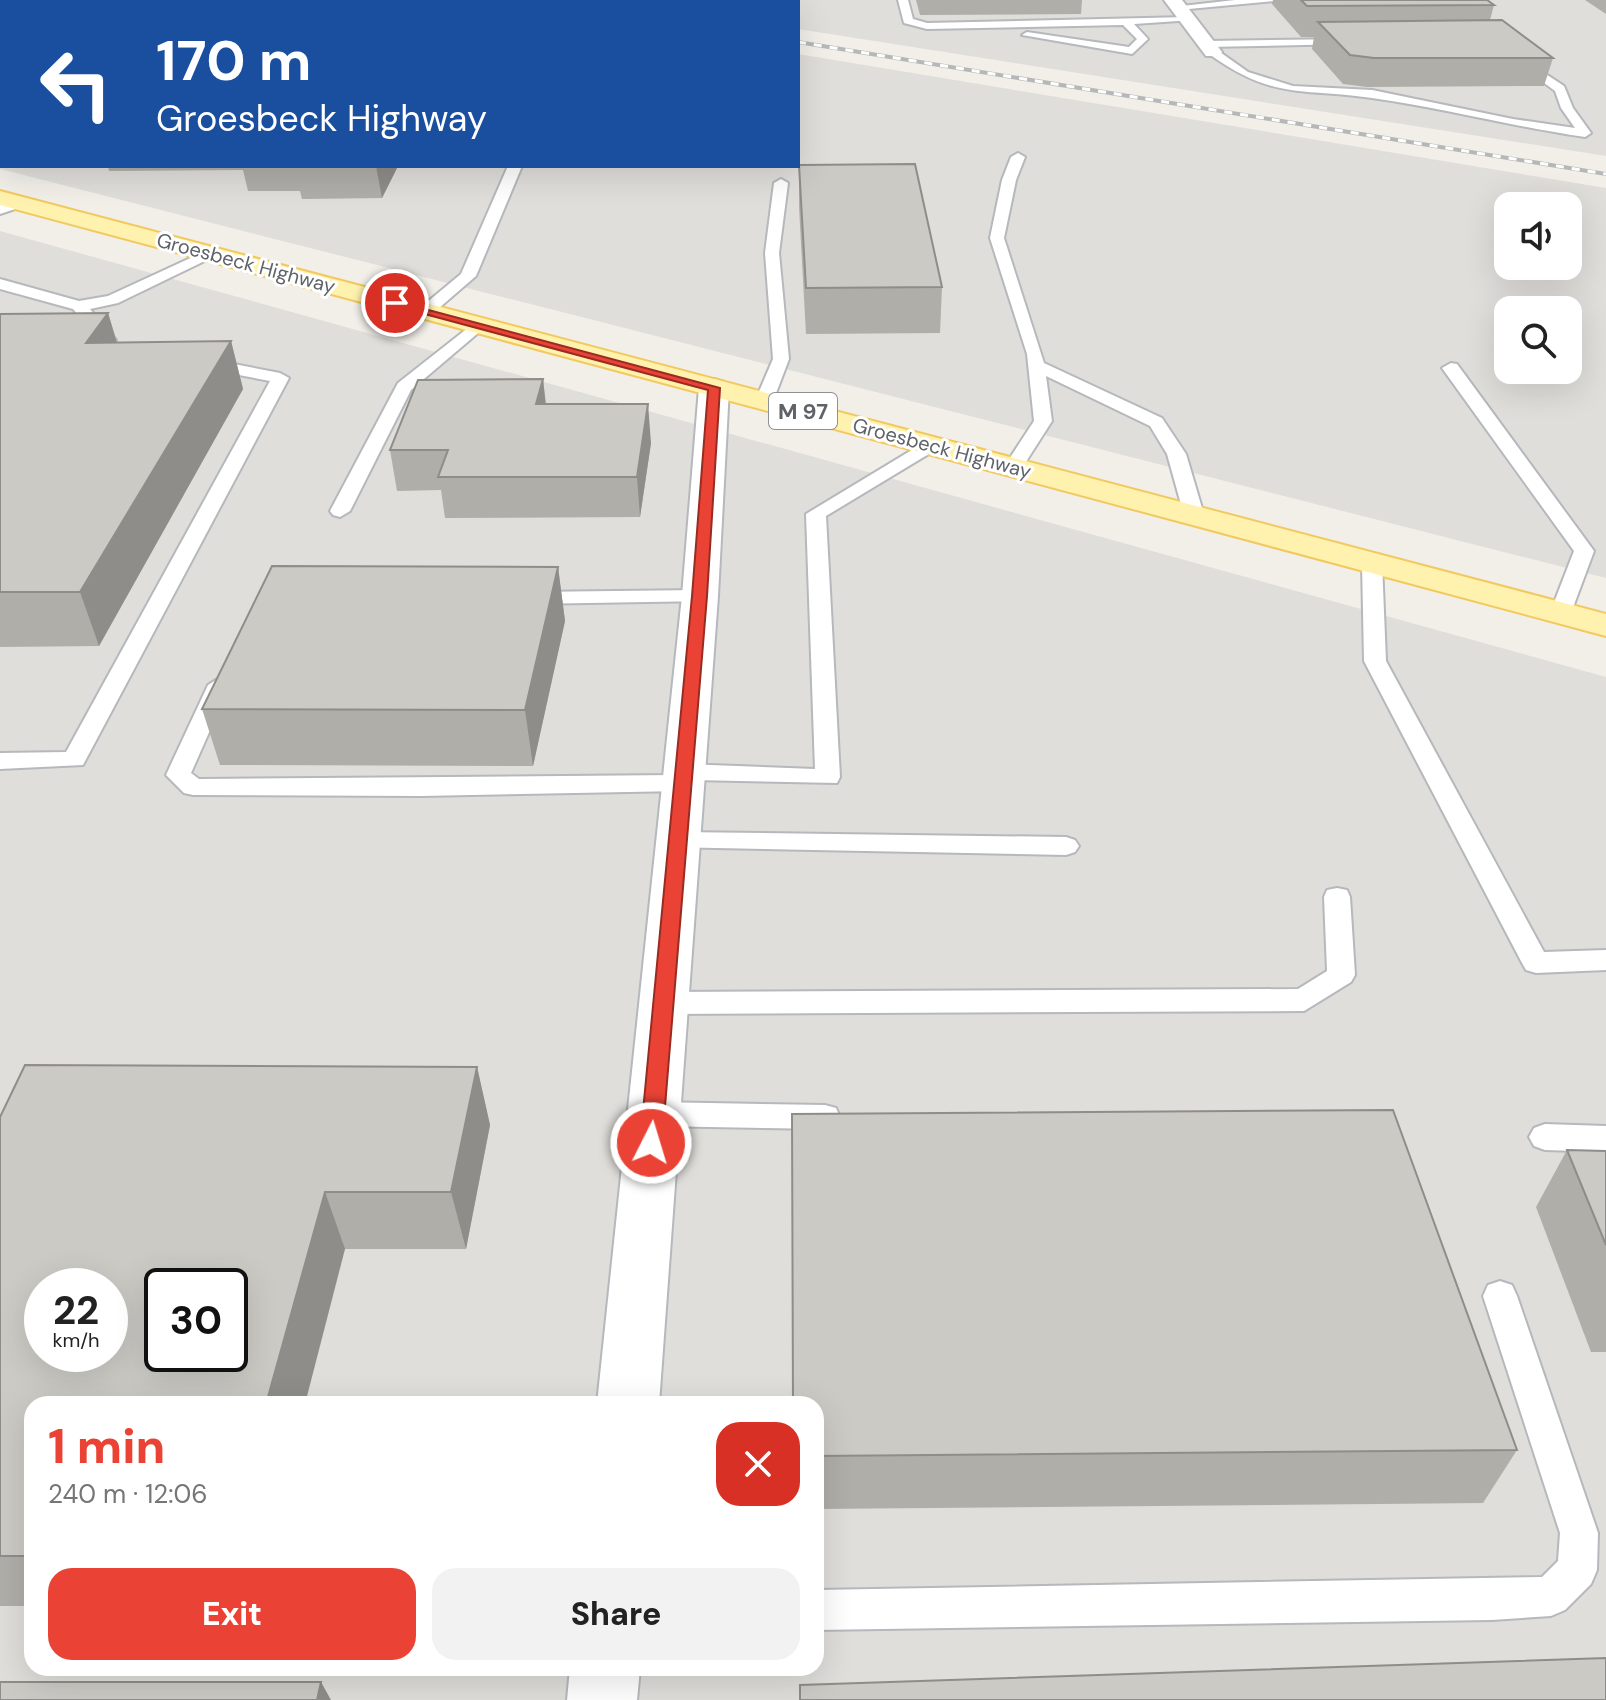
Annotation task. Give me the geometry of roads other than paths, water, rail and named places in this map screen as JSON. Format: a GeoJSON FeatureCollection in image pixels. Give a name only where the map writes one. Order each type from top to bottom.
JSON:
{"type":"FeatureCollection","features":[{"type":"Feature","properties":{"kind":"main road","name":"Groesbeck Highway"},"geometry":{"type":"LineString","coordinates":[[6,204],[210,253],[1606,625]]}},
{"type":"Feature","properties":{"kind":"street"},"geometry":{"type":"LineString","coordinates":[[1180,9],[1210,48]]}},
{"type":"Feature","properties":{"kind":"street"},"geometry":{"type":"LineString","coordinates":[[629,1396],[700,596],[714,388]]}},
{"type":"Feature","properties":{"kind":"street"},"geometry":{"type":"LineString","coordinates":[[602,1700],[604,1676]]}},
{"type":"Feature","properties":{"kind":"lane"},"geometry":{"type":"LineString","coordinates":[[903,0],[908,21],[927,26],[1125,21],[1180,9],[1280,0]]}},
{"type":"Feature","properties":{"kind":"lane"},"geometry":{"type":"LineString","coordinates":[[989,24],[1010,32],[1132,51],[1143,39],[1125,21]]}},
{"type":"Feature","properties":{"kind":"lane"},"geometry":{"type":"LineString","coordinates":[[1210,48],[1358,42]]}},
{"type":"Feature","properties":{"kind":"lane"},"geometry":{"type":"LineString","coordinates":[[1210,48],[1244,74],[1292,89],[1372,94],[1513,123],[1585,133],[1567,108],[1560,89],[1508,51]]}},
{"type":"Feature","properties":{"kind":"lane"},"geometry":{"type":"LineString","coordinates":[[1013,467],[1043,421],[1036,365],[997,238],[1009,180],[1018,157]]}},
{"type":"Feature","properties":{"kind":"lane"},"geometry":{"type":"LineString","coordinates":[[426,311],[468,276],[514,168]]}},
{"type":"Feature","properties":{"kind":"lane"},"geometry":{"type":"LineString","coordinates":[[764,401],[781,359],[772,253],[781,183]]}},
{"type":"Feature","properties":{"kind":"lane"},"geometry":{"type":"LineString","coordinates":[[0,284],[79,306],[112,300],[210,253]]}},
{"type":"Feature","properties":{"kind":"lane"},"geometry":{"type":"LineString","coordinates":[[79,306],[112,345],[127,348]]}},
{"type":"Feature","properties":{"kind":"lane"},"geometry":{"type":"LineString","coordinates":[[340,511],[404,387],[478,325]]}},
{"type":"Feature","properties":{"kind":"lane"},"geometry":{"type":"LineString","coordinates":[[0,761],[74,760],[280,378],[188,360]]}},
{"type":"Feature","properties":{"kind":"lane"},"geometry":{"type":"LineString","coordinates":[[1036,365],[1156,422],[1169,436],[1179,459],[1194,515]]}},
{"type":"Feature","properties":{"kind":"lane"},"geometry":{"type":"LineString","coordinates":[[1451,368],[1584,551],[1561,613]]}},
{"type":"Feature","properties":{"kind":"lane"},"geometry":{"type":"LineString","coordinates":[[229,663],[178,775],[193,787],[421,788],[683,778],[828,777],[816,514],[930,445]]}},
{"type":"Feature","properties":{"kind":"lane"},"geometry":{"type":"LineString","coordinates":[[1372,563],[1375,661],[1536,963],[1606,960]]}},
{"type":"Feature","properties":{"kind":"lane"},"geometry":{"type":"LineString","coordinates":[[514,598],[700,596]]}},
{"type":"Feature","properties":{"kind":"lane"},"geometry":{"type":"LineString","coordinates":[[677,841],[1066,846]]}},
{"type":"Feature","properties":{"kind":"lane"},"geometry":{"type":"LineString","coordinates":[[662,1003],[1304,1000],[1341,975],[1337,897]]}},
{"type":"Feature","properties":{"kind":"lane"},"geometry":{"type":"LineString","coordinates":[[653,1114],[860,1117]]}},
{"type":"Feature","properties":{"kind":"lane"},"geometry":{"type":"LineString","coordinates":[[1545,1137],[1606,1139]]}},
{"type":"Feature","properties":{"kind":"lane"},"geometry":{"type":"LineString","coordinates":[[824,1610],[1492,1600],[1551,1596],[1577,1570],[1579,1533],[1500,1296]]}},
{"type":"Feature","properties":{"kind":"railway"},"geometry":{"type":"LineString","coordinates":[[800,42],[1606,174]]}}]}
